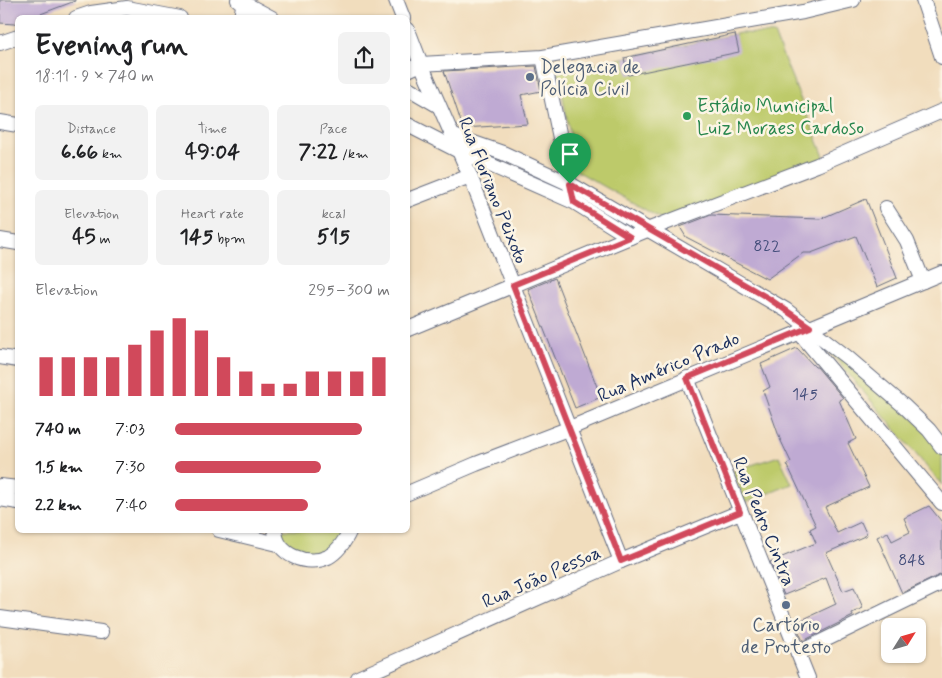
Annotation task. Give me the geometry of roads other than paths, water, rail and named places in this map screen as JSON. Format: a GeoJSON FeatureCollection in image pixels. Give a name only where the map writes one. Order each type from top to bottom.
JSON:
{"type":"FeatureCollection","features":[{"type":"Feature","properties":{"kind":"street"},"geometry":{"type":"LineString","coordinates":[[396,0],[401,15]]}},
{"type":"Feature","properties":{"kind":"street"},"geometry":{"type":"LineString","coordinates":[[410,69],[421,64],[543,57],[802,6],[853,0]]}},
{"type":"Feature","properties":{"kind":"street"},"geometry":{"type":"LineString","coordinates":[[923,0],[942,57]]}},
{"type":"Feature","properties":{"kind":"street"},"geometry":{"type":"LineString","coordinates":[[241,15],[242,1],[267,15]]}},
{"type":"Feature","properties":{"kind":"street"},"geometry":{"type":"LineString","coordinates":[[85,15],[128,4],[169,15]]}},
{"type":"Feature","properties":{"kind":"street","name":"Rua Floriano Peixoto"},"geometry":{"type":"LineString","coordinates":[[410,35],[439,106],[461,152],[621,561]]}},
{"type":"Feature","properties":{"kind":"street"},"geometry":{"type":"LineString","coordinates":[[0,43],[15,38]]}},
{"type":"Feature","properties":{"kind":"street"},"geometry":{"type":"LineString","coordinates":[[543,57],[574,202]]}},
{"type":"Feature","properties":{"kind":"street"},"geometry":{"type":"LineString","coordinates":[[410,89],[439,106]]}},
{"type":"Feature","properties":{"kind":"street"},"geometry":{"type":"LineString","coordinates":[[410,328],[647,230],[816,165],[942,111]]}},
{"type":"Feature","properties":{"kind":"street"},"geometry":{"type":"LineString","coordinates":[[0,122],[15,124]]}},
{"type":"Feature","properties":{"kind":"street"},"geometry":{"type":"LineString","coordinates":[[410,125],[461,152],[574,202],[630,237]]}},
{"type":"Feature","properties":{"kind":"street"},"geometry":{"type":"LineString","coordinates":[[454,136],[503,153],[570,184],[768,298],[805,330],[904,406],[929,430],[942,447]]}},
{"type":"Feature","properties":{"kind":"street"},"geometry":{"type":"LineString","coordinates":[[410,199],[470,176]]}},
{"type":"Feature","properties":{"kind":"street"},"geometry":{"type":"LineString","coordinates":[[886,208],[907,241],[922,281]]}},
{"type":"Feature","properties":{"kind":"street"},"geometry":{"type":"LineString","coordinates":[[0,240],[15,242]]}},
{"type":"Feature","properties":{"kind":"street","name":"Rua Américo Prado"},"geometry":{"type":"LineString","coordinates":[[410,492],[476,464],[570,428],[942,273]]}},
{"type":"Feature","properties":{"kind":"street"},"geometry":{"type":"LineString","coordinates":[[805,330],[942,503]]}},
{"type":"Feature","properties":{"kind":"street"},"geometry":{"type":"LineString","coordinates":[[0,357],[15,360]]}},
{"type":"Feature","properties":{"kind":"street","name":"Rua Pedro Cintra"},"geometry":{"type":"LineString","coordinates":[[687,378],[808,678]]}},
{"type":"Feature","properties":{"kind":"street"},"geometry":{"type":"LineString","coordinates":[[0,486],[15,488]]}},
{"type":"Feature","properties":{"kind":"street"},"geometry":{"type":"LineString","coordinates":[[0,499],[15,502]]}},
{"type":"Feature","properties":{"kind":"street","name":"Rua João Pessoa"},"geometry":{"type":"LineString","coordinates":[[358,678],[621,561],[740,512]]}},
{"type":"Feature","properties":{"kind":"street"},"geometry":{"type":"LineString","coordinates":[[243,533],[276,537],[287,553],[306,560],[318,560],[329,556],[339,548],[348,533]]}},
{"type":"Feature","properties":{"kind":"street"},"geometry":{"type":"LineString","coordinates":[[798,653],[942,583]]}},
{"type":"Feature","properties":{"kind":"street"},"geometry":{"type":"LineString","coordinates":[[0,618],[102,632]]}},
{"type":"Feature","properties":{"kind":"place","name":"Delegacia de Polícia Civil"},"geometry":{"type":"Point","coordinates":[530,77]}},
{"type":"Feature","properties":{"kind":"place","name":"Estádio Municipal Luiz Moraes Cardoso"},"geometry":{"type":"Point","coordinates":[687,116]}},
{"type":"Feature","properties":{"kind":"place","name":"Cartório de Protesto"},"geometry":{"type":"Point","coordinates":[786,605]}}]}
